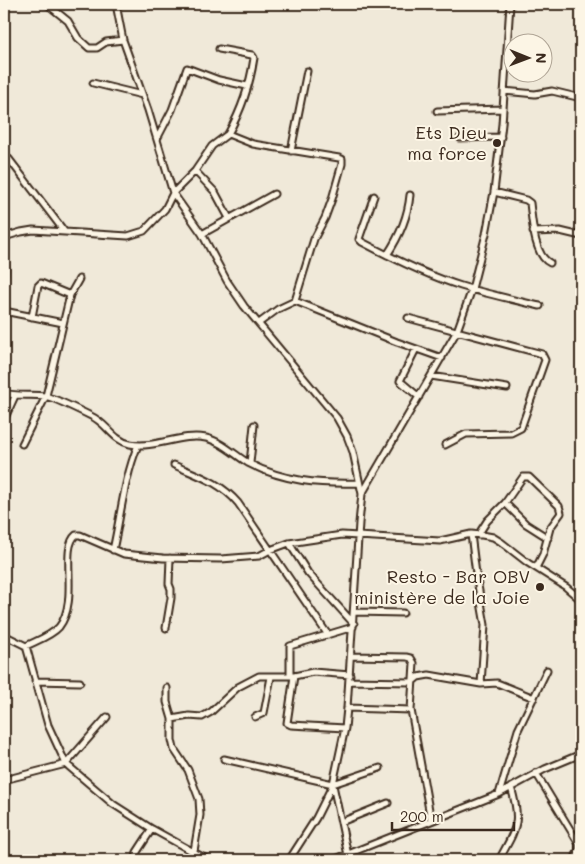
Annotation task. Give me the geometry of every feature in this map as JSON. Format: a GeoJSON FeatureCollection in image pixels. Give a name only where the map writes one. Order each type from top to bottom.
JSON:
{"type":"FeatureCollection","features":[{"type":"Feature","properties":{"kind":"street"},"geometry":{"type":"LineString","coordinates":[[47,4],[68,21],[78,38],[89,48],[97,48],[106,42],[123,40]]}},
{"type":"Feature","properties":{"kind":"street"},"geometry":{"type":"LineString","coordinates":[[116,4],[123,40],[157,139],[173,193],[202,234],[227,281],[244,306],[337,418],[353,452],[362,494],[358,536],[355,612],[345,728],[333,784],[316,818],[289,860]]}},
{"type":"Feature","properties":{"kind":"street"},"geometry":{"type":"LineString","coordinates":[[362,494],[457,331],[472,289],[494,192],[503,109],[510,4]]}},
{"type":"Feature","properties":{"kind":"street"},"geometry":{"type":"LineString","coordinates":[[4,237],[26,231],[64,231],[128,236],[144,231],[165,209],[173,193],[195,171],[212,146],[228,134],[238,115],[254,58],[252,55],[218,49]]}},
{"type":"Feature","properties":{"kind":"street"},"geometry":{"type":"LineString","coordinates":[[157,139],[172,110],[187,68],[219,80],[247,86]]}},
{"type":"Feature","properties":{"kind":"street"},"geometry":{"type":"LineString","coordinates":[[291,150],[307,71]]}},
{"type":"Feature","properties":{"kind":"street"},"geometry":{"type":"LineString","coordinates":[[93,83],[142,95]]}},
{"type":"Feature","properties":{"kind":"street"},"geometry":{"type":"LineString","coordinates":[[504,91],[535,94],[552,91],[581,98]]}},
{"type":"Feature","properties":{"kind":"street"},"geometry":{"type":"LineString","coordinates":[[437,111],[503,109]]}},
{"type":"Feature","properties":{"kind":"street"},"geometry":{"type":"LineString","coordinates":[[228,134],[253,144],[342,159],[332,198],[314,240],[295,301]]}},
{"type":"Feature","properties":{"kind":"street"},"geometry":{"type":"LineString","coordinates":[[460,138],[500,137]]}},
{"type":"Feature","properties":{"kind":"street"},"geometry":{"type":"LineString","coordinates":[[4,166],[9,159],[64,231]]}},
{"type":"Feature","properties":{"kind":"street"},"geometry":{"type":"LineString","coordinates":[[195,171],[215,192],[229,218]]}},
{"type":"Feature","properties":{"kind":"street"},"geometry":{"type":"LineString","coordinates":[[494,192],[526,200],[530,203],[533,232],[543,257],[550,263]]}},
{"type":"Feature","properties":{"kind":"street"},"geometry":{"type":"LineString","coordinates":[[202,234],[274,194]]}},
{"type":"Feature","properties":{"kind":"street"},"geometry":{"type":"LineString","coordinates":[[386,255],[404,224],[409,210],[410,195]]}},
{"type":"Feature","properties":{"kind":"street"},"geometry":{"type":"LineString","coordinates":[[374,196],[359,239],[362,242],[440,279],[540,306]]}},
{"type":"Feature","properties":{"kind":"street"},"geometry":{"type":"LineString","coordinates":[[533,232],[560,231],[581,236]]}},
{"type":"Feature","properties":{"kind":"street"},"geometry":{"type":"LineString","coordinates":[[4,249],[4,285]]}},
{"type":"Feature","properties":{"kind":"street"},"geometry":{"type":"LineString","coordinates":[[22,444],[46,396],[70,295],[79,279]]}},
{"type":"Feature","properties":{"kind":"street"},"geometry":{"type":"LineString","coordinates":[[32,317],[40,283],[70,295]]}},
{"type":"Feature","properties":{"kind":"street"},"geometry":{"type":"LineString","coordinates":[[259,323],[278,308],[295,301],[442,358]]}},
{"type":"Feature","properties":{"kind":"street"},"geometry":{"type":"LineString","coordinates":[[4,312],[63,322]]}},
{"type":"Feature","properties":{"kind":"street"},"geometry":{"type":"LineString","coordinates":[[408,318],[542,354],[545,360],[520,428],[511,433],[466,434],[445,445]]}},
{"type":"Feature","properties":{"kind":"street"},"geometry":{"type":"LineString","coordinates":[[416,348],[400,381],[419,397]]}},
{"type":"Feature","properties":{"kind":"street"},"geometry":{"type":"LineString","coordinates":[[431,376],[507,388]]}},
{"type":"Feature","properties":{"kind":"street"},"geometry":{"type":"LineString","coordinates":[[4,393],[15,396],[46,396],[95,418],[121,441],[138,445],[194,437],[206,438],[266,471],[304,481],[325,484],[359,483]]}},
{"type":"Feature","properties":{"kind":"street"},"geometry":{"type":"LineString","coordinates":[[4,420],[15,396]]}},
{"type":"Feature","properties":{"kind":"street"},"geometry":{"type":"LineString","coordinates":[[250,463],[254,425]]}},
{"type":"Feature","properties":{"kind":"street"},"geometry":{"type":"LineString","coordinates":[[114,550],[125,485],[138,445]]}},
{"type":"Feature","properties":{"kind":"street"},"geometry":{"type":"LineString","coordinates":[[174,465],[220,485],[228,492],[328,635]]}},
{"type":"Feature","properties":{"kind":"street"},"geometry":{"type":"LineString","coordinates":[[478,535],[487,521],[505,503],[523,477],[529,477],[561,509],[561,513],[550,528],[536,568]]}},
{"type":"Feature","properties":{"kind":"street"},"geometry":{"type":"LineString","coordinates":[[505,503],[526,524],[548,538]]}},
{"type":"Feature","properties":{"kind":"street"},"geometry":{"type":"LineString","coordinates":[[26,646],[58,628],[64,617],[70,592],[68,550],[74,536],[80,535],[124,554],[170,558],[221,559],[254,556],[290,543],[342,536],[440,542],[471,534],[497,539],[536,568],[566,587],[581,600]]}},
{"type":"Feature","properties":{"kind":"street"},"geometry":{"type":"LineString","coordinates":[[471,534],[485,625],[481,684]]}},
{"type":"Feature","properties":{"kind":"street"},"geometry":{"type":"LineString","coordinates":[[290,543],[308,573],[354,625]]}},
{"type":"Feature","properties":{"kind":"street"},"geometry":{"type":"LineString","coordinates":[[166,628],[171,589],[169,584],[170,558]]}},
{"type":"Feature","properties":{"kind":"street"},"geometry":{"type":"LineString","coordinates":[[355,612],[403,613]]}},
{"type":"Feature","properties":{"kind":"street"},"geometry":{"type":"LineString","coordinates":[[345,728],[291,725],[288,723],[292,676],[290,646],[354,625]]}},
{"type":"Feature","properties":{"kind":"street"},"geometry":{"type":"LineString","coordinates":[[4,635],[26,646],[48,725],[66,764],[113,804],[152,829],[208,860]]}},
{"type":"Feature","properties":{"kind":"street"},"geometry":{"type":"LineString","coordinates":[[351,656],[411,658],[414,663],[411,710],[431,821]]}},
{"type":"Feature","properties":{"kind":"street"},"geometry":{"type":"LineString","coordinates":[[499,794],[518,730],[547,670]]}},
{"type":"Feature","properties":{"kind":"street"},"geometry":{"type":"LineString","coordinates":[[172,719],[189,716],[202,717],[211,712],[238,687],[259,676],[292,676],[313,672],[350,678],[412,682],[418,677],[429,675],[481,684],[489,682],[501,684],[534,698]]}},
{"type":"Feature","properties":{"kind":"street"},"geometry":{"type":"LineString","coordinates":[[254,718],[264,713],[271,677]]}},
{"type":"Feature","properties":{"kind":"street"},"geometry":{"type":"LineString","coordinates":[[35,680],[80,682]]}},
{"type":"Feature","properties":{"kind":"street"},"geometry":{"type":"LineString","coordinates":[[167,688],[167,702],[172,719],[174,749],[188,770],[199,799],[200,815],[194,851]]}},
{"type":"Feature","properties":{"kind":"street"},"geometry":{"type":"LineString","coordinates":[[347,708],[411,710]]}},
{"type":"Feature","properties":{"kind":"street"},"geometry":{"type":"LineString","coordinates":[[4,772],[5,779],[66,764],[107,717]]}},
{"type":"Feature","properties":{"kind":"street"},"geometry":{"type":"LineString","coordinates":[[334,860],[499,794],[562,760],[581,754]]}},
{"type":"Feature","properties":{"kind":"street"},"geometry":{"type":"LineString","coordinates":[[224,759],[333,784],[380,768]]}},
{"type":"Feature","properties":{"kind":"street"},"geometry":{"type":"LineString","coordinates":[[536,773],[579,844],[580,849],[574,860]]}},
{"type":"Feature","properties":{"kind":"street"},"geometry":{"type":"LineString","coordinates":[[333,784],[349,860]]}},
{"type":"Feature","properties":{"kind":"street"},"geometry":{"type":"LineString","coordinates":[[499,860],[515,830],[517,820],[517,808],[511,787]]}},
{"type":"Feature","properties":{"kind":"street"},"geometry":{"type":"LineString","coordinates":[[341,822],[388,802]]}},
{"type":"Feature","properties":{"kind":"street"},"geometry":{"type":"LineString","coordinates":[[136,860],[137,852],[152,829]]}},
{"type":"Feature","properties":{"kind":"place","name":"Ets Dieu ma force"},"geometry":{"type":"Point","coordinates":[497,143]}},
{"type":"Feature","properties":{"kind":"place","name":"Resto - Bar OBV ministère de la Joie"},"geometry":{"type":"Point","coordinates":[540,587]}}]}
